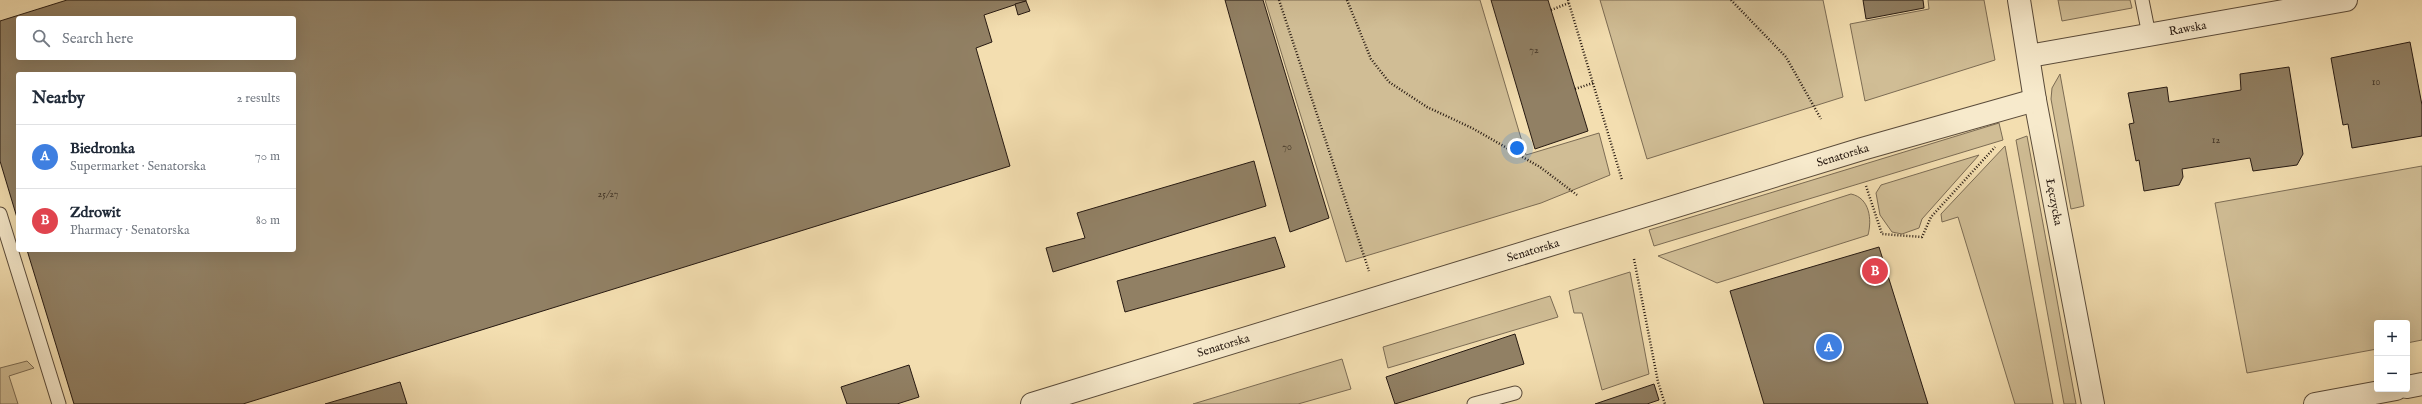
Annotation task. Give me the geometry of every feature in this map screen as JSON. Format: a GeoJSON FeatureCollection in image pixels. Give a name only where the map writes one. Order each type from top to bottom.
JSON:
{"type":"FeatureCollection","features":[{"type":"Feature","properties":{"kind":"street","name":"Łęczycka"},"geometry":{"type":"LineString","coordinates":[[2019,0],[2035,100],[2093,404]]}},
{"type":"Feature","properties":{"kind":"street","name":"Rawska"},"geometry":{"type":"LineString","coordinates":[[2029,56],[2346,0]]}},
{"type":"Feature","properties":{"kind":"street","name":"Senatorska"},"geometry":{"type":"LineString","coordinates":[[1032,404],[1862,149],[2035,100]]}},
{"type":"Feature","properties":{"kind":"street"},"geometry":{"type":"LineString","coordinates":[[2410,386],[2422,384]]}},
{"type":"Feature","properties":{"kind":"street"},"geometry":{"type":"LineString","coordinates":[[2323,403],[2380,392]]}},
{"type":"Feature","properties":{"kind":"lane"},"geometry":{"type":"LineString","coordinates":[[2142,0],[2149,35]]}},
{"type":"Feature","properties":{"kind":"lane"},"geometry":{"type":"LineString","coordinates":[[0,214],[59,404]]}},
{"type":"Feature","properties":{"kind":"lane"},"geometry":{"type":"LineString","coordinates":[[1474,404],[1515,393]]}},
{"type":"Feature","properties":{"kind":"path"},"geometry":{"type":"LineString","coordinates":[[1279,0],[1367,266],[1375,299]]}},
{"type":"Feature","properties":{"kind":"path"},"geometry":{"type":"LineString","coordinates":[[1347,0],[1371,59],[1390,82],[1427,107],[1472,128],[1540,167],[1577,195]]}},
{"type":"Feature","properties":{"kind":"path"},"geometry":{"type":"LineString","coordinates":[[1731,0],[1786,57],[1821,119]]}},
{"type":"Feature","properties":{"kind":"path"},"geometry":{"type":"LineString","coordinates":[[1551,10],[1569,2],[1622,180]]}},
{"type":"Feature","properties":{"kind":"path"},"geometry":{"type":"LineString","coordinates":[[1575,89],[1593,83]]}},
{"type":"Feature","properties":{"kind":"path"},"geometry":{"type":"LineString","coordinates":[[1866,186],[1882,234],[1922,237],[1931,217],[1995,147]]}},
{"type":"Feature","properties":{"kind":"path"},"geometry":{"type":"LineString","coordinates":[[1634,259],[1658,382],[1665,404]]}},
{"type":"Feature","properties":{"kind":"shaded area"},"geometry":{"type":"Polygon","coordinates":[[[1265,0],[1480,0],[1526,155],[1599,133],[1610,175],[1541,203],[1346,262],[1265,0]]]}},
{"type":"Feature","properties":{"kind":"shaded area"},"geometry":{"type":"Polygon","coordinates":[[[1600,0],[1823,0],[1843,97],[1647,159],[1600,0]]]}},
{"type":"Feature","properties":{"kind":"shaded area"},"geometry":{"type":"Polygon","coordinates":[[[1928,0],[1984,0],[1995,60],[1865,101],[1850,24],[1929,9],[1928,0]]]}},
{"type":"Feature","properties":{"kind":"shaded area"},"geometry":{"type":"Polygon","coordinates":[[[2058,0],[2130,0],[2132,8],[2062,21],[2058,0]]]}},
{"type":"Feature","properties":{"kind":"shaded area"},"geometry":{"type":"Polygon","coordinates":[[[2060,74],[2084,206],[2071,209],[2051,99],[2052,88],[2060,74]]]}},
{"type":"Feature","properties":{"kind":"shaded area"},"geometry":{"type":"Polygon","coordinates":[[[1999,123],[2003,140],[1654,246],[1649,230],[1999,123]]]}},
{"type":"Feature","properties":{"kind":"shaded area"},"geometry":{"type":"Polygon","coordinates":[[[2027,136],[2076,404],[2064,404],[2016,140],[2027,136]]]}},
{"type":"Feature","properties":{"kind":"shaded area"},"geometry":{"type":"Polygon","coordinates":[[[2005,146],[2053,404],[2015,404],[1958,217],[1942,222],[1941,214],[2005,146]]]}},
{"type":"Feature","properties":{"kind":"shaded area"},"geometry":{"type":"Polygon","coordinates":[[[1979,155],[1922,219],[1919,228],[1902,234],[1892,232],[1880,215],[1876,193],[1881,185],[1979,155]]]}},
{"type":"Feature","properties":{"kind":"shaded area"},"geometry":{"type":"Polygon","coordinates":[[[2422,166],[2422,340],[2410,342],[2410,320],[2374,320],[2374,350],[2247,373],[2215,203],[2422,166]]]}},
{"type":"Feature","properties":{"kind":"shaded area"},"geometry":{"type":"Polygon","coordinates":[[[1851,194],[1857,196],[1866,205],[1870,223],[1868,235],[1717,283],[1658,256],[1851,194]]]}},
{"type":"Feature","properties":{"kind":"shaded area"},"geometry":{"type":"Polygon","coordinates":[[[1630,272],[1649,374],[1602,390],[1582,313],[1574,313],[1569,291],[1630,272]]]}},
{"type":"Feature","properties":{"kind":"shaded area"},"geometry":{"type":"Polygon","coordinates":[[[1550,296],[1558,317],[1388,368],[1383,347],[1550,296]]]}},
{"type":"Feature","properties":{"kind":"shaded area"},"geometry":{"type":"Polygon","coordinates":[[[1342,359],[1351,389],[1298,404],[1193,404],[1342,359]]]}},
{"type":"Feature","properties":{"kind":"shaded area"},"geometry":{"type":"Polygon","coordinates":[[[27,361],[34,368],[9,376],[18,404],[0,404],[0,368],[27,361]]]}},
{"type":"Feature","properties":{"kind":"building"},"geometry":{"type":"Polygon","coordinates":[[[67,0],[1026,0],[984,15],[992,42],[976,48],[1010,166],[243,404],[74,404],[28,252],[296,252],[296,72],[16,72],[16,214],[0,161],[0,21],[67,0]]]}},
{"type":"Feature","properties":{"kind":"building"},"geometry":{"type":"Polygon","coordinates":[[[1225,0],[1263,0],[1329,218],[1290,232],[1225,0]]]}},
{"type":"Feature","properties":{"kind":"building"},"geometry":{"type":"Polygon","coordinates":[[[1491,0],[1548,0],[1588,131],[1535,149],[1491,0]]]}},
{"type":"Feature","properties":{"kind":"building"},"geometry":{"type":"Polygon","coordinates":[[[1863,0],[1923,0],[1924,8],[1866,19],[1863,0]]]}},
{"type":"Feature","properties":{"kind":"building"},"geometry":{"type":"Polygon","coordinates":[[[1026,1],[1030,11],[1018,15],[1015,4],[1026,1]]]}},
{"type":"Feature","properties":{"kind":"building"},"geometry":{"type":"Polygon","coordinates":[[[2410,42],[2422,105],[2422,136],[2352,148],[2348,124],[2343,125],[2331,58],[2410,42]]]}},
{"type":"Feature","properties":{"kind":"building"},"geometry":{"type":"Polygon","coordinates":[[[2289,67],[2303,154],[2297,165],[2253,171],[2250,158],[2182,169],[2183,177],[2179,185],[2144,191],[2139,160],[2136,161],[2129,124],[2134,123],[2128,93],[2167,87],[2169,102],[2241,90],[2240,74],[2289,67]]]}},
{"type":"Feature","properties":{"kind":"building"},"geometry":{"type":"Polygon","coordinates":[[[1254,161],[1266,206],[1053,272],[1046,248],[1085,238],[1077,213],[1254,161]]]}},
{"type":"Feature","properties":{"kind":"building"},"geometry":{"type":"Polygon","coordinates":[[[1275,237],[1285,267],[1125,312],[1117,281],[1275,237]]]}},
{"type":"Feature","properties":{"kind":"building"},"geometry":{"type":"Polygon","coordinates":[[[1879,247],[1928,404],[1764,404],[1730,291],[1879,247]]]}},
{"type":"Feature","properties":{"kind":"building"},"geometry":{"type":"Polygon","coordinates":[[[1515,334],[1524,364],[1395,404],[1386,377],[1515,334]]]}},
{"type":"Feature","properties":{"kind":"building"},"geometry":{"type":"Polygon","coordinates":[[[909,365],[919,397],[897,404],[847,404],[841,387],[909,365]]]}},
{"type":"Feature","properties":{"kind":"building"},"geometry":{"type":"Polygon","coordinates":[[[400,382],[407,404],[325,404],[400,382]]]}},
{"type":"Feature","properties":{"kind":"building"},"geometry":{"type":"Polygon","coordinates":[[[1654,384],[1659,400],[1647,404],[1595,404],[1654,384]]]}},
{"type":"Feature","properties":{"kind":"place","name":"Zdrowit"},"geometry":{"type":"Point","coordinates":[1875,271]}},
{"type":"Feature","properties":{"kind":"place","name":"Biedronka"},"geometry":{"type":"Point","coordinates":[1829,347]}}]}
